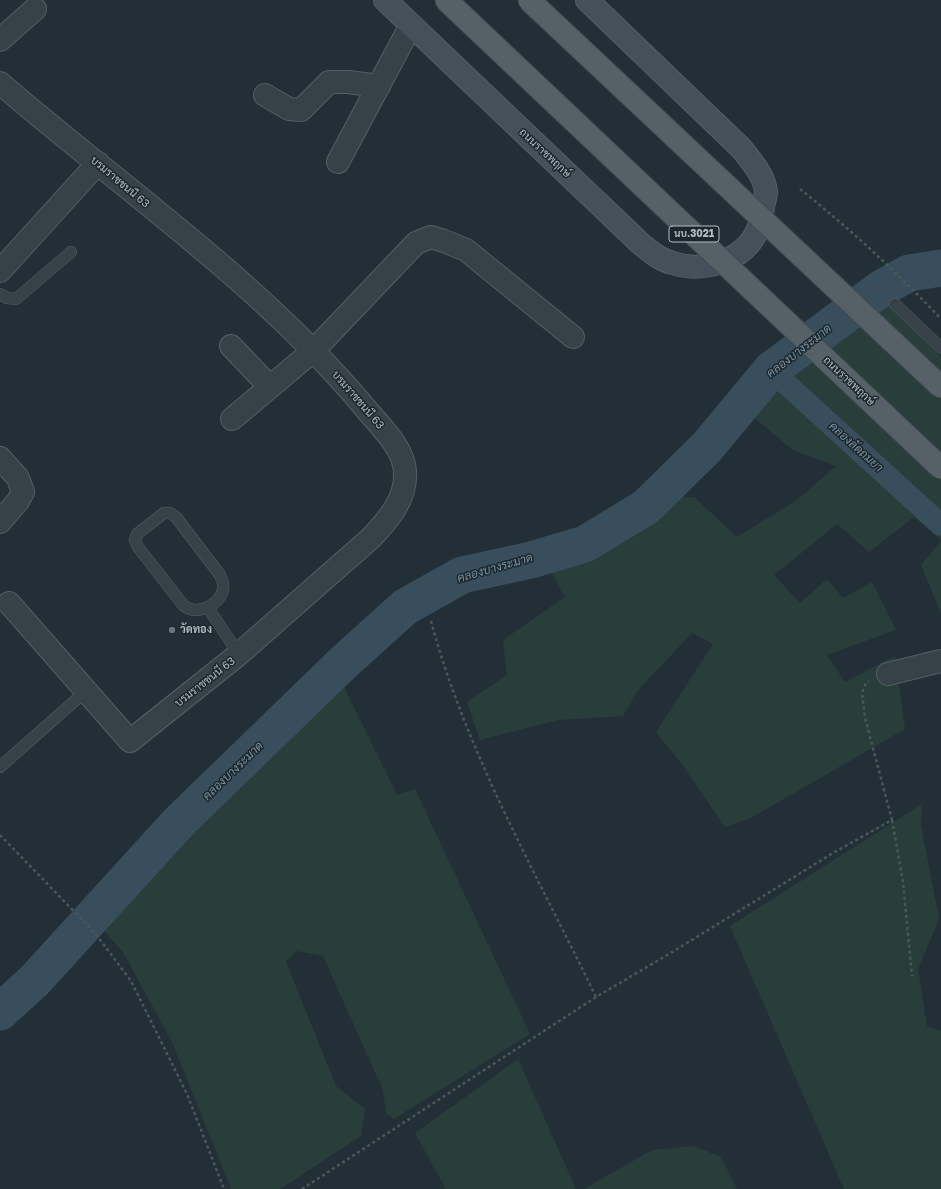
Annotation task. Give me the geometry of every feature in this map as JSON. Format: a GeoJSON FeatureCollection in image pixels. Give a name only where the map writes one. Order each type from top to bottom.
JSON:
{"type":"FeatureCollection","features":[{"type":"Feature","properties":{"kind":"main road","name":"ถนนราชพฤกษ์"},"geometry":{"type":"LineString","coordinates":[[385,0],[636,239],[657,256],[673,263],[693,267],[712,265],[736,255],[747,245],[757,231],[766,191],[759,172],[742,149],[587,0]]}},
{"type":"Feature","properties":{"kind":"main road","name":"ถนนราชพฤกษ์"},"geometry":{"type":"LineString","coordinates":[[446,0],[941,468]]}},
{"type":"Feature","properties":{"kind":"main road"},"geometry":{"type":"LineString","coordinates":[[529,0],[941,387]]}},
{"type":"Feature","properties":{"kind":"street"},"geometry":{"type":"LineString","coordinates":[[0,40],[35,9]]}},
{"type":"Feature","properties":{"kind":"street"},"geometry":{"type":"LineString","coordinates":[[338,162],[411,25]]}},
{"type":"Feature","properties":{"kind":"street"},"geometry":{"type":"LineString","coordinates":[[265,95],[289,109],[301,110],[329,82],[348,82],[379,86]]}},
{"type":"Feature","properties":{"kind":"street","name":"บรมราชชนนี 63"},"geometry":{"type":"LineString","coordinates":[[0,83],[236,279],[314,350],[343,381],[388,435],[396,448],[405,472],[402,497],[389,519],[371,538],[239,654],[130,741],[86,691]]}},
{"type":"Feature","properties":{"kind":"street"},"geometry":{"type":"LineString","coordinates":[[0,271],[98,163]]}},
{"type":"Feature","properties":{"kind":"street"},"geometry":{"type":"LineString","coordinates":[[232,419],[314,350],[416,243],[431,237],[444,240],[466,250],[573,337]]}},
{"type":"Feature","properties":{"kind":"street"},"geometry":{"type":"LineString","coordinates":[[231,346],[270,387]]}},
{"type":"Feature","properties":{"kind":"street"},"geometry":{"type":"LineString","coordinates":[[0,458],[18,478],[23,492],[18,501],[0,522]]}},
{"type":"Feature","properties":{"kind":"street"},"geometry":{"type":"LineString","coordinates":[[9,603],[86,691]]}},
{"type":"Feature","properties":{"kind":"street"},"geometry":{"type":"LineString","coordinates":[[888,674],[941,661]]}},
{"type":"Feature","properties":{"kind":"lane"},"geometry":{"type":"LineString","coordinates":[[0,294],[7,298],[16,299],[71,252]]}},
{"type":"Feature","properties":{"kind":"lane"},"geometry":{"type":"LineString","coordinates":[[895,304],[941,348]]}},
{"type":"Feature","properties":{"kind":"lane"},"geometry":{"type":"LineString","coordinates":[[164,513],[170,513],[176,517],[220,575],[223,590],[218,598],[208,608],[199,611],[190,610],[184,606],[138,547],[135,540],[138,534],[164,513]]}},
{"type":"Feature","properties":{"kind":"lane"},"geometry":{"type":"LineString","coordinates":[[208,608],[239,654]]}},
{"type":"Feature","properties":{"kind":"lane"},"geometry":{"type":"LineString","coordinates":[[0,767],[86,691]]}},
{"type":"Feature","properties":{"kind":"path"},"geometry":{"type":"LineString","coordinates":[[800,189],[842,222],[911,286],[941,319]]}},
{"type":"Feature","properties":{"kind":"path"},"geometry":{"type":"LineString","coordinates":[[431,621],[440,654],[489,778],[596,997]]}},
{"type":"Feature","properties":{"kind":"path"},"geometry":{"type":"LineString","coordinates":[[888,674],[876,677],[866,682],[862,693],[865,718],[892,820],[903,882],[912,976]]}},
{"type":"Feature","properties":{"kind":"path"},"geometry":{"type":"LineString","coordinates":[[302,1189],[596,997],[833,853],[892,820]]}},
{"type":"Feature","properties":{"kind":"path"},"geometry":{"type":"LineString","coordinates":[[0,835],[95,933],[131,980],[187,1094],[224,1189]]}},
{"type":"Feature","properties":{"kind":"green space"},"geometry":{"type":"Polygon","coordinates":[[[881,297],[941,357],[941,540],[914,517],[869,552],[837,524],[774,575],[800,603],[827,579],[843,598],[872,582],[896,630],[827,655],[845,682],[895,656],[905,729],[751,818],[725,827],[684,767],[656,732],[713,644],[692,633],[638,690],[623,716],[558,720],[480,740],[467,702],[507,675],[503,640],[565,597],[551,571],[645,517],[669,497],[694,497],[737,537],[797,500],[836,466],[793,450],[751,415],[771,386],[807,355],[881,297]]]}},
{"type":"Feature","properties":{"kind":"green space"},"geometry":{"type":"Polygon","coordinates":[[[941,541],[941,613],[921,565],[941,541]]]}},
{"type":"Feature","properties":{"kind":"green space"},"geometry":{"type":"Polygon","coordinates":[[[344,687],[397,795],[415,789],[530,1034],[394,1119],[386,1113],[383,1090],[323,956],[296,951],[286,962],[336,1086],[365,1109],[361,1136],[280,1189],[231,1189],[172,1042],[123,952],[87,912],[307,689],[321,704],[344,687]]]}},
{"type":"Feature","properties":{"kind":"green space"},"geometry":{"type":"Polygon","coordinates":[[[922,804],[921,825],[939,919],[918,969],[927,1026],[941,1031],[941,1189],[844,1189],[730,926],[922,804]]]}},
{"type":"Feature","properties":{"kind":"green space"},"geometry":{"type":"Polygon","coordinates":[[[518,1059],[576,1189],[446,1189],[415,1133],[518,1059]]]}},
{"type":"Feature","properties":{"kind":"green space"},"geometry":{"type":"Polygon","coordinates":[[[694,1146],[721,1157],[737,1189],[584,1189],[652,1150],[694,1146]]]}},
{"type":"Feature","properties":{"kind":"waterway","name":"คลองบางระมาด"},"geometry":{"type":"LineString","coordinates":[[0,1012],[35,980],[179,822],[343,663],[405,607],[462,575],[531,560],[585,544],[646,507],[707,447],[771,370],[882,288],[909,273],[941,268]]}},
{"type":"Feature","properties":{"kind":"waterway","name":"คลองลัดถมยา"},"geometry":{"type":"LineString","coordinates":[[771,370],[941,525]]}},
{"type":"Feature","properties":{"kind":"place","name":"วัดทอง"},"geometry":{"type":"Point","coordinates":[172,630]}}]}
